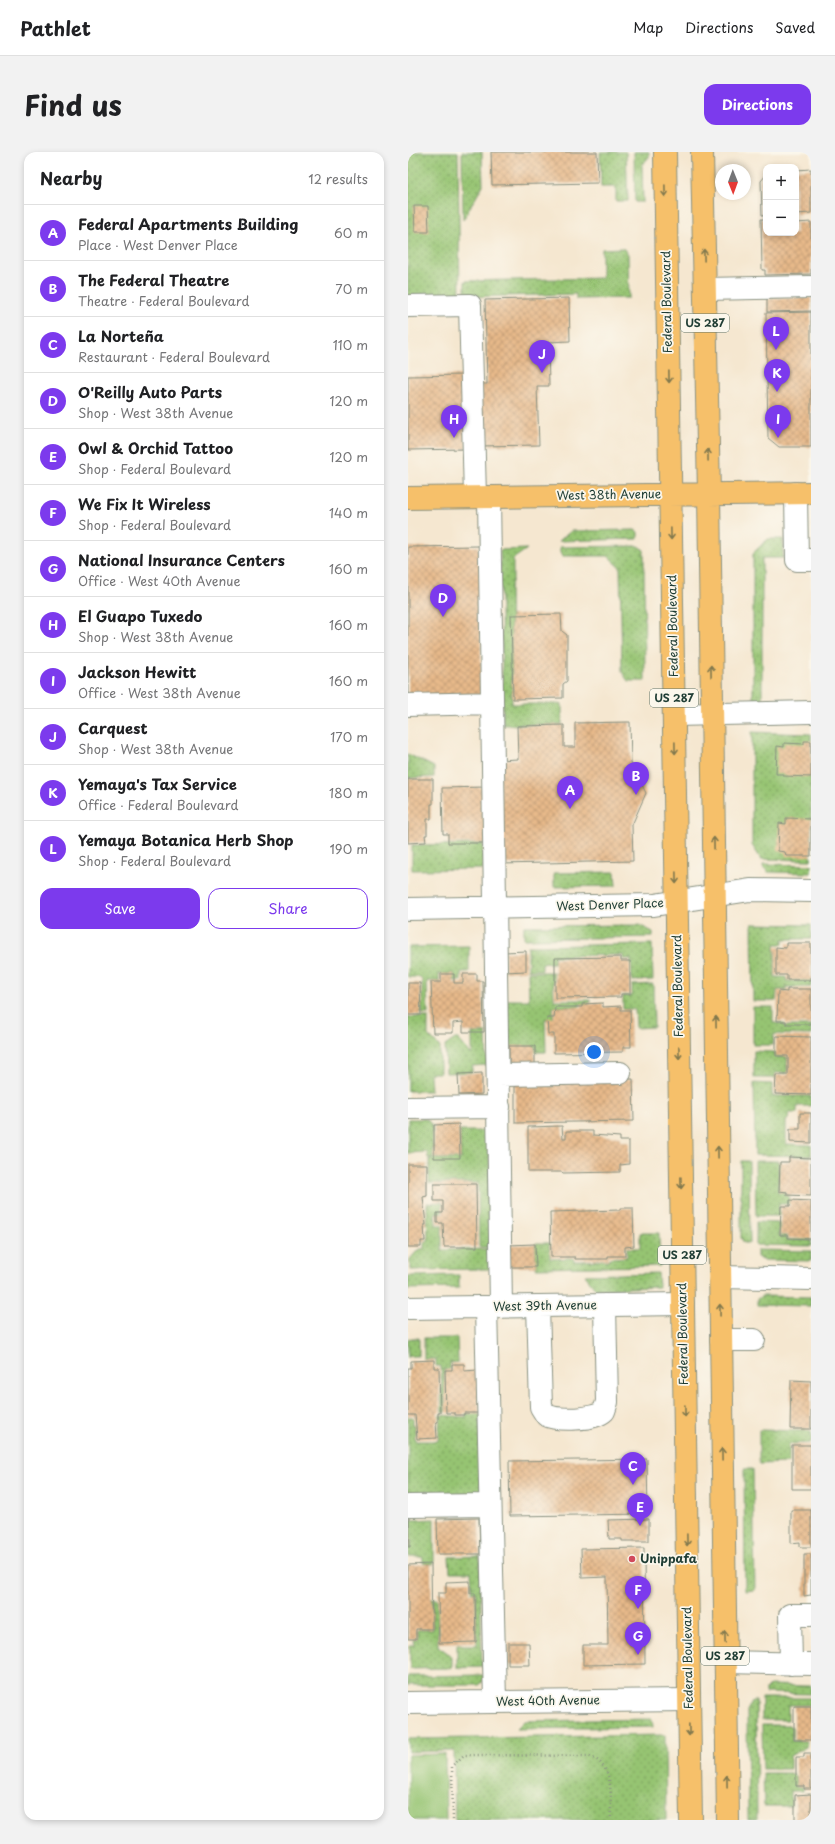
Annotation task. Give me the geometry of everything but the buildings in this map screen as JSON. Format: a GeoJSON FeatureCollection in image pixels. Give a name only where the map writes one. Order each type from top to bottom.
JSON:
{"type":"FeatureCollection","features":[{"type":"Feature","properties":{"kind":"main road","name":"Federal Boulevard"},"geometry":{"type":"LineString","coordinates":[[665,152],[691,1820]]}},
{"type":"Feature","properties":{"kind":"main road","name":"US 287"},"geometry":{"type":"LineString","coordinates":[[702,152],[709,494],[728,1820]]}},
{"type":"Feature","properties":{"kind":"main road","name":"West 38th Avenue"},"geometry":{"type":"LineString","coordinates":[[408,498],[803,493]]}},
{"type":"Feature","properties":{"kind":"street"},"geometry":{"type":"LineString","coordinates":[[705,289],[811,287]]}},
{"type":"Feature","properties":{"kind":"street"},"geometry":{"type":"LineString","coordinates":[[408,306],[470,305],[482,497],[492,703],[499,1107],[490,1505],[495,1702]]}},
{"type":"Feature","properties":{"kind":"street"},"geometry":{"type":"LineString","coordinates":[[803,493],[804,560]]}},
{"type":"Feature","properties":{"kind":"street"},"geometry":{"type":"LineString","coordinates":[[408,705],[492,703]]}},
{"type":"Feature","properties":{"kind":"street"},"geometry":{"type":"LineString","coordinates":[[674,707],[712,707],[805,712]]}},
{"type":"Feature","properties":{"kind":"street","name":"West Denver Place"},"geometry":{"type":"LineString","coordinates":[[408,909],[654,905],[750,890],[811,891]]}},
{"type":"Feature","properties":{"kind":"street"},"geometry":{"type":"LineString","coordinates":[[498,1075],[620,1073]]}},
{"type":"Feature","properties":{"kind":"street"},"geometry":{"type":"LineString","coordinates":[[408,1108],[499,1107]]}},
{"type":"Feature","properties":{"kind":"street"},"geometry":{"type":"LineString","coordinates":[[720,1277],[811,1279]]}},
{"type":"Feature","properties":{"kind":"street","name":"West 39th Avenue"},"geometry":{"type":"LineString","coordinates":[[408,1308],[683,1304]]}},
{"type":"Feature","properties":{"kind":"street"},"geometry":{"type":"LineString","coordinates":[[538,1306],[541,1407],[546,1415],[555,1418],[592,1417],[604,1411],[606,1402],[605,1305]]}},
{"type":"Feature","properties":{"kind":"street"},"geometry":{"type":"LineString","coordinates":[[721,1340],[754,1340]]}},
{"type":"Feature","properties":{"kind":"street"},"geometry":{"type":"LineString","coordinates":[[408,1506],[490,1505]]}},
{"type":"Feature","properties":{"kind":"street"},"geometry":{"type":"LineString","coordinates":[[726,1662],[801,1664],[790,1615],[811,1615]]}},
{"type":"Feature","properties":{"kind":"street","name":"West 40th Avenue"},"geometry":{"type":"LineString","coordinates":[[408,1703],[689,1700]]}},
{"type":"Feature","properties":{"kind":"path"},"geometry":{"type":"LineString","coordinates":[[453,1820],[452,1766],[464,1755],[481,1755],[588,1756],[595,1758],[607,1770],[609,1779],[611,1820]]}},
{"type":"Feature","properties":{"kind":"green space"},"geometry":{"type":"Polygon","coordinates":[[[408,152],[458,152],[460,297],[408,298],[408,152]]]}},
{"type":"Feature","properties":{"kind":"green space"},"geometry":{"type":"Polygon","coordinates":[[[462,152],[482,152],[483,185],[463,220],[462,152]]]}},
{"type":"Feature","properties":{"kind":"green space"},"geometry":{"type":"Polygon","coordinates":[[[600,152],[626,152],[628,201],[616,201],[616,187],[601,187],[600,152]]]}},
{"type":"Feature","properties":{"kind":"green space"},"geometry":{"type":"Polygon","coordinates":[[[634,152],[649,152],[649,157],[642,165],[643,202],[635,202],[634,152]]]}},
{"type":"Feature","properties":{"kind":"green space"},"geometry":{"type":"Polygon","coordinates":[[[623,248],[628,254],[629,298],[576,299],[576,294],[465,297],[465,281],[602,278],[602,249],[623,248]]]}},
{"type":"Feature","properties":{"kind":"green space"},"geometry":{"type":"Polygon","coordinates":[[[635,530],[638,532],[638,539],[559,541],[571,531],[635,530]]]}},
{"type":"Feature","properties":{"kind":"green space"},"geometry":{"type":"Polygon","coordinates":[[[768,539],[783,539],[783,558],[762,558],[762,699],[753,700],[753,553],[768,539]]]}},
{"type":"Feature","properties":{"kind":"green space"},"geometry":{"type":"Polygon","coordinates":[[[638,546],[644,550],[645,681],[628,681],[622,672],[620,567],[608,556],[562,556],[560,547],[638,546]]]}},
{"type":"Feature","properties":{"kind":"green space"},"geometry":{"type":"Polygon","coordinates":[[[527,549],[513,559],[513,579],[510,588],[512,704],[562,704],[562,724],[503,725],[500,550],[527,549]]]}},
{"type":"Feature","properties":{"kind":"green space"},"geometry":{"type":"Polygon","coordinates":[[[752,732],[811,734],[811,860],[761,859],[752,845],[752,732]]]}},
{"type":"Feature","properties":{"kind":"green space"},"geometry":{"type":"Polygon","coordinates":[[[408,754],[434,767],[434,777],[408,778],[408,754]]]}},
{"type":"Feature","properties":{"kind":"green space"},"geometry":{"type":"Polygon","coordinates":[[[483,844],[483,869],[412,870],[412,845],[483,844]]]}},
{"type":"Feature","properties":{"kind":"green space"},"geometry":{"type":"Polygon","coordinates":[[[763,864],[811,865],[811,873],[768,872],[763,867],[763,864]]]}},
{"type":"Feature","properties":{"kind":"green space"},"geometry":{"type":"Polygon","coordinates":[[[615,872],[616,886],[554,887],[554,873],[615,872]]]}},
{"type":"Feature","properties":{"kind":"green space"},"geometry":{"type":"Polygon","coordinates":[[[752,924],[811,925],[811,939],[783,939],[783,944],[775,944],[775,977],[786,977],[786,981],[811,981],[811,987],[786,987],[786,990],[777,990],[776,1001],[753,1001],[752,924]]]}},
{"type":"Feature","properties":{"kind":"green space"},"geometry":{"type":"Polygon","coordinates":[[[639,925],[653,932],[653,937],[524,939],[524,926],[639,925]]]}},
{"type":"Feature","properties":{"kind":"green space"},"geometry":{"type":"Polygon","coordinates":[[[652,944],[653,980],[632,981],[631,959],[623,959],[623,955],[554,956],[554,963],[542,963],[542,970],[528,970],[528,946],[652,944]]]}},
{"type":"Feature","properties":{"kind":"green space"},"geometry":{"type":"Polygon","coordinates":[[[469,946],[469,972],[461,972],[461,981],[455,981],[454,973],[439,974],[439,981],[427,981],[428,1014],[422,1014],[422,980],[420,977],[408,977],[408,947],[469,946]]]}},
{"type":"Feature","properties":{"kind":"green space"},"geometry":{"type":"Polygon","coordinates":[[[528,972],[553,972],[554,1000],[590,1000],[590,1003],[580,1004],[580,1006],[553,1007],[553,1019],[545,1019],[546,1052],[536,1052],[536,1046],[508,1046],[507,1000],[529,1000],[528,972]]]}},
{"type":"Feature","properties":{"kind":"green space"},"geometry":{"type":"Polygon","coordinates":[[[653,984],[654,1027],[636,1028],[635,1009],[623,1009],[623,996],[632,996],[632,985],[653,984]]]}},
{"type":"Feature","properties":{"kind":"green space"},"geometry":{"type":"Polygon","coordinates":[[[753,1007],[773,1007],[773,1023],[784,1023],[784,1026],[811,1026],[811,1035],[774,1034],[773,1045],[753,1045],[753,1007]]]}},
{"type":"Feature","properties":{"kind":"green space"},"geometry":{"type":"Polygon","coordinates":[[[408,1017],[428,1017],[428,1035],[440,1047],[440,1073],[430,1073],[431,1091],[408,1091],[408,1017]]]}},
{"type":"Feature","properties":{"kind":"green space"},"geometry":{"type":"Polygon","coordinates":[[[472,1033],[486,1033],[487,1065],[472,1066],[472,1072],[446,1073],[445,1046],[455,1039],[458,1039],[472,1055],[472,1033]]]}},
{"type":"Feature","properties":{"kind":"green space"},"geometry":{"type":"Polygon","coordinates":[[[754,1051],[775,1052],[775,1057],[787,1057],[787,1073],[775,1073],[775,1078],[754,1078],[754,1051]]]}},
{"type":"Feature","properties":{"kind":"green space"},"geometry":{"type":"Polygon","coordinates":[[[754,1083],[772,1084],[772,1096],[811,1096],[811,1106],[797,1106],[797,1113],[789,1113],[788,1120],[786,1120],[786,1144],[811,1145],[811,1156],[755,1155],[754,1083]]]}},
{"type":"Feature","properties":{"kind":"green space"},"geometry":{"type":"Polygon","coordinates":[[[408,1119],[427,1119],[432,1126],[433,1158],[428,1158],[427,1152],[408,1153],[408,1119]]]}},
{"type":"Feature","properties":{"kind":"green space"},"geometry":{"type":"Polygon","coordinates":[[[460,1131],[489,1131],[491,1247],[479,1247],[478,1183],[429,1183],[429,1159],[461,1159],[460,1131]]]}},
{"type":"Feature","properties":{"kind":"green space"},"geometry":{"type":"Polygon","coordinates":[[[741,1161],[749,1161],[750,1243],[744,1243],[741,1238],[741,1161]]]}},
{"type":"Feature","properties":{"kind":"green space"},"geometry":{"type":"Polygon","coordinates":[[[755,1161],[779,1161],[778,1192],[786,1192],[786,1196],[789,1196],[789,1204],[779,1204],[779,1216],[756,1216],[755,1161]]]}},
{"type":"Feature","properties":{"kind":"green space"},"geometry":{"type":"Polygon","coordinates":[[[442,1202],[442,1212],[435,1213],[436,1225],[442,1225],[442,1250],[489,1249],[489,1269],[410,1270],[410,1259],[419,1249],[424,1249],[424,1242],[428,1242],[427,1203],[442,1202]]]}},
{"type":"Feature","properties":{"kind":"green space"},"geometry":{"type":"Polygon","coordinates":[[[756,1222],[779,1223],[779,1236],[787,1236],[787,1240],[811,1240],[811,1246],[756,1245],[756,1222]]]}},
{"type":"Feature","properties":{"kind":"green space"},"geometry":{"type":"Polygon","coordinates":[[[640,1233],[659,1233],[660,1266],[536,1268],[536,1243],[549,1243],[550,1259],[573,1258],[574,1261],[609,1260],[609,1258],[627,1257],[627,1248],[640,1248],[640,1233]]]}},
{"type":"Feature","properties":{"kind":"green space"},"geometry":{"type":"Polygon","coordinates":[[[757,1250],[811,1251],[811,1261],[763,1260],[757,1257],[757,1250]]]}},
{"type":"Feature","properties":{"kind":"green space"},"geometry":{"type":"Polygon","coordinates":[[[658,1273],[659,1287],[596,1289],[585,1275],[658,1273]]]}},
{"type":"Feature","properties":{"kind":"green space"},"geometry":{"type":"Polygon","coordinates":[[[459,1275],[459,1288],[408,1289],[408,1276],[459,1275]]]}},
{"type":"Feature","properties":{"kind":"green space"},"geometry":{"type":"Polygon","coordinates":[[[762,1296],[811,1297],[811,1306],[757,1305],[757,1299],[762,1296]]]}},
{"type":"Feature","properties":{"kind":"green space"},"geometry":{"type":"Polygon","coordinates":[[[419,1338],[419,1356],[410,1356],[408,1358],[408,1339],[419,1338]]]}},
{"type":"Feature","properties":{"kind":"green space"},"geometry":{"type":"Polygon","coordinates":[[[424,1338],[457,1338],[458,1362],[450,1363],[450,1369],[444,1369],[445,1412],[442,1412],[441,1366],[436,1366],[436,1359],[424,1359],[424,1338]]]}},
{"type":"Feature","properties":{"kind":"green space"},"geometry":{"type":"Polygon","coordinates":[[[466,1414],[480,1414],[481,1495],[408,1496],[408,1417],[413,1417],[413,1425],[415,1425],[415,1441],[438,1441],[440,1415],[466,1417],[466,1414]]]}},
{"type":"Feature","properties":{"kind":"green space"},"geometry":{"type":"Polygon","coordinates":[[[759,1430],[811,1431],[811,1443],[789,1444],[789,1463],[759,1464],[759,1430]]]}},
{"type":"Feature","properties":{"kind":"green space"},"geometry":{"type":"Polygon","coordinates":[[[744,1469],[753,1469],[755,1590],[745,1591],[744,1469]]]}},
{"type":"Feature","properties":{"kind":"green space"},"geometry":{"type":"Polygon","coordinates":[[[434,1519],[434,1564],[423,1563],[423,1557],[408,1557],[408,1548],[411,1547],[411,1520],[434,1519]]]}},
{"type":"Feature","properties":{"kind":"green space"},"geometry":{"type":"Polygon","coordinates":[[[480,1556],[482,1667],[457,1668],[457,1645],[477,1645],[476,1592],[472,1592],[471,1572],[450,1572],[449,1557],[480,1556]]]}},
{"type":"Feature","properties":{"kind":"green space"},"geometry":{"type":"Polygon","coordinates":[[[432,1599],[437,1599],[438,1646],[452,1656],[452,1668],[410,1669],[410,1646],[414,1645],[413,1640],[417,1640],[417,1630],[433,1630],[432,1599]]]}},
{"type":"Feature","properties":{"kind":"green space"},"geometry":{"type":"Polygon","coordinates":[[[483,1675],[483,1682],[479,1685],[408,1685],[408,1676],[483,1675]]]}},
{"type":"Feature","properties":{"kind":"green space"},"geometry":{"type":"Polygon","coordinates":[[[770,1685],[811,1686],[811,1694],[766,1693],[766,1689],[770,1685]]]}},
{"type":"Feature","properties":{"kind":"green space"},"geometry":{"type":"Polygon","coordinates":[[[762,1698],[811,1698],[811,1705],[788,1705],[788,1720],[762,1720],[762,1698]]]}},
{"type":"Feature","properties":{"kind":"green space"},"geometry":{"type":"Polygon","coordinates":[[[752,1701],[756,1701],[757,1820],[748,1820],[747,1711],[752,1701]]]}},
{"type":"Feature","properties":{"kind":"green space"},"geometry":{"type":"Polygon","coordinates":[[[652,1719],[653,1727],[516,1729],[524,1721],[652,1719]]]}},
{"type":"Feature","properties":{"kind":"green space"},"geometry":{"type":"Polygon","coordinates":[[[762,1725],[789,1725],[792,1728],[792,1741],[807,1741],[806,1747],[790,1756],[790,1769],[763,1769],[762,1725]]]}},
{"type":"Feature","properties":{"kind":"green space"},"geometry":{"type":"Polygon","coordinates":[[[665,1735],[666,1820],[455,1820],[454,1751],[408,1752],[408,1739],[665,1735]]]}},
{"type":"Feature","properties":{"kind":"green space"},"geometry":{"type":"Polygon","coordinates":[[[445,1754],[446,1820],[408,1820],[408,1755],[445,1754]]]}},
{"type":"Feature","properties":{"kind":"green space"},"geometry":{"type":"Polygon","coordinates":[[[763,1773],[791,1773],[795,1776],[795,1787],[803,1787],[803,1791],[791,1791],[791,1806],[764,1806],[763,1773]]]}},
{"type":"Feature","properties":{"kind":"place","name":"Yemaya Botanica Herb Shop"},"geometry":{"type":"Point","coordinates":[776,350]}},
{"type":"Feature","properties":{"kind":"place","name":"Carquest"},"geometry":{"type":"Point","coordinates":[542,373]}},
{"type":"Feature","properties":{"kind":"place","name":"Yemaya's Tax Service"},"geometry":{"type":"Point","coordinates":[777,392]}},
{"type":"Feature","properties":{"kind":"place","name":"El Guapo Tuxedo"},"geometry":{"type":"Point","coordinates":[454,438]}},
{"type":"Feature","properties":{"kind":"place","name":"Jackson Hewitt"},"geometry":{"type":"Point","coordinates":[778,438]}},
{"type":"Feature","properties":{"kind":"place","name":"O'Reilly Auto Parts"},"geometry":{"type":"Point","coordinates":[443,617]}},
{"type":"Feature","properties":{"kind":"place","name":"The Federal Theatre"},"geometry":{"type":"Point","coordinates":[636,795]}},
{"type":"Feature","properties":{"kind":"place","name":"Federal Apartments Building"},"geometry":{"type":"Point","coordinates":[570,809]}},
{"type":"Feature","properties":{"kind":"place","name":"La Norteña"},"geometry":{"type":"Point","coordinates":[633,1485]}},
{"type":"Feature","properties":{"kind":"place","name":"Owl & Orchid Tattoo"},"geometry":{"type":"Point","coordinates":[640,1526]}},
{"type":"Feature","properties":{"kind":"place","name":"Unippafa"},"geometry":{"type":"Point","coordinates":[632,1559]}},
{"type":"Feature","properties":{"kind":"place","name":"We Fix It Wireless"},"geometry":{"type":"Point","coordinates":[638,1609]}},
{"type":"Feature","properties":{"kind":"place","name":"National Insurance Centers"},"geometry":{"type":"Point","coordinates":[638,1655]}}]}
